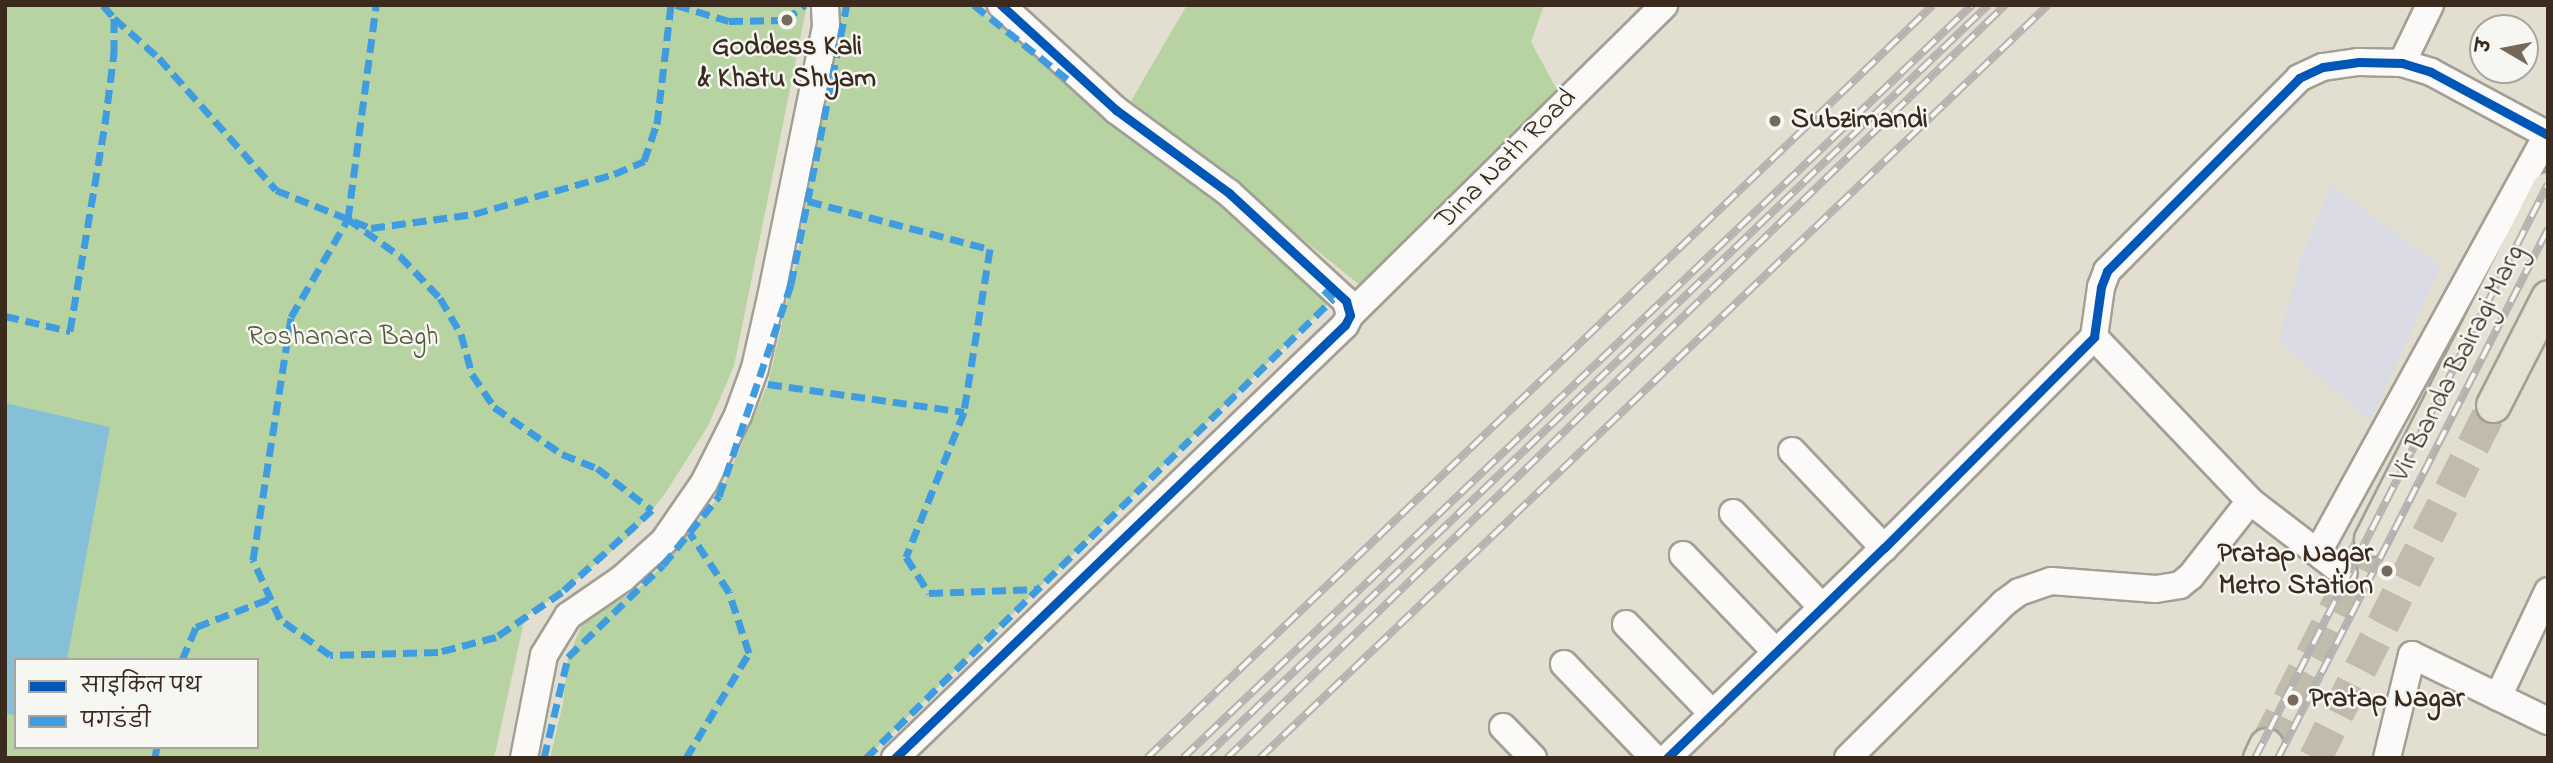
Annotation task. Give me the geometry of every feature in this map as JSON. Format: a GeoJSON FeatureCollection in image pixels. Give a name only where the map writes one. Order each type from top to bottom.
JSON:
{"type":"FeatureCollection","features":[{"type":"Feature","properties":{"kind":"main road","name":"Vir Banda Bairagi Marg"},"geometry":{"type":"LineString","coordinates":[[2371,538],[2548,189]]}},
{"type":"Feature","properties":{"kind":"main road","name":"Vir Banda Bairagi Marg"},"geometry":{"type":"LineString","coordinates":[[2493,405],[2548,297]]}},
{"type":"Feature","properties":{"kind":"street"},"geometry":{"type":"LineString","coordinates":[[524,758],[544,655],[568,616],[623,578],[664,541],[704,483],[738,415],[755,368],[771,297],[826,26],[825,5]]}},
{"type":"Feature","properties":{"kind":"street"},"geometry":{"type":"LineString","coordinates":[[1001,5],[1116,110],[1229,192],[1346,302],[1350,315]]}},
{"type":"Feature","properties":{"kind":"street","name":"Dina Nath Road"},"geometry":{"type":"LineString","coordinates":[[895,758],[1345,325],[1350,315],[1664,5]]}},
{"type":"Feature","properties":{"kind":"street"},"geometry":{"type":"LineString","coordinates":[[2402,64],[2430,5]]}},
{"type":"Feature","properties":{"kind":"street"},"geometry":{"type":"LineString","coordinates":[[1667,758],[1884,548],[2094,337],[2101,287],[2108,271],[2299,78],[2323,67],[2359,62],[2402,64],[2431,72],[2547,134],[2318,552]]}},
{"type":"Feature","properties":{"kind":"street"},"geometry":{"type":"LineString","coordinates":[[2094,337],[2250,501],[2344,573]]}},
{"type":"Feature","properties":{"kind":"street"},"geometry":{"type":"LineString","coordinates":[[1792,451],[1884,548]]}},
{"type":"Feature","properties":{"kind":"street"},"geometry":{"type":"LineString","coordinates":[[1848,758],[2004,603],[2019,592],[2051,581],[2156,589],[2180,585],[2191,576],[2250,501]]}},
{"type":"Feature","properties":{"kind":"street"},"geometry":{"type":"LineString","coordinates":[[1733,513],[1822,607]]}},
{"type":"Feature","properties":{"kind":"street"},"geometry":{"type":"LineString","coordinates":[[1683,555],[1776,652]]}},
{"type":"Feature","properties":{"kind":"street"},"geometry":{"type":"LineString","coordinates":[[2498,697],[2548,591]]}},
{"type":"Feature","properties":{"kind":"street"},"geometry":{"type":"LineString","coordinates":[[1626,624],[1713,714]]}},
{"type":"Feature","properties":{"kind":"street"},"geometry":{"type":"LineString","coordinates":[[2387,758],[2412,655],[2548,721]]}},
{"type":"Feature","properties":{"kind":"street"},"geometry":{"type":"LineString","coordinates":[[1564,664],[1654,758]]}},
{"type":"Feature","properties":{"kind":"street"},"geometry":{"type":"LineString","coordinates":[[1503,727],[1533,758]]}},
{"type":"Feature","properties":{"kind":"shaded area"},"geometry":{"type":"Polygon","coordinates":[[[2331,185],[2441,266],[2370,421],[2278,341],[2303,252],[2331,185]]]}},
{"type":"Feature","properties":{"kind":"green space","name":"Roshanara Bagh"},"geometry":{"type":"Polygon","coordinates":[[[5,5],[807,5],[734,366],[708,426],[666,492],[636,531],[562,592],[525,617],[494,758],[5,758],[5,5]]]}},
{"type":"Feature","properties":{"kind":"green space"},"geometry":{"type":"Polygon","coordinates":[[[842,5],[974,5],[1249,221],[1333,299],[866,758],[550,758],[563,703],[568,657],[582,625],[611,604],[636,591],[663,565],[719,496],[768,384],[797,258],[837,13],[842,5]]]}},
{"type":"Feature","properties":{"kind":"green space"},"geometry":{"type":"Polygon","coordinates":[[[1187,5],[1544,5],[1531,42],[1562,99],[1366,290],[1131,101],[1187,5]]]}},
{"type":"Feature","properties":{"kind":"water"},"geometry":{"type":"Polygon","coordinates":[[[5,403],[110,427],[67,658],[14,658],[14,715],[5,713],[5,403]]]}},
{"type":"Feature","properties":{"kind":"tunnel"},"geometry":{"type":"LineString","coordinates":[[2315,758],[2493,405]]}},
{"type":"Feature","properties":{"kind":"tunnel"},"geometry":{"type":"LineString","coordinates":[[2266,745],[2371,539]]}},
{"type":"Feature","properties":{"kind":"railway"},"geometry":{"type":"LineString","coordinates":[[1147,758],[1933,5]]}},
{"type":"Feature","properties":{"kind":"railway"},"geometry":{"type":"LineString","coordinates":[[1183,758],[1972,5]]}},
{"type":"Feature","properties":{"kind":"railway"},"geometry":{"type":"LineString","coordinates":[[1204,758],[1988,5]]}},
{"type":"Feature","properties":{"kind":"railway"},"geometry":{"type":"LineString","coordinates":[[1227,758],[2005,5]]}},
{"type":"Feature","properties":{"kind":"railway"},"geometry":{"type":"LineString","coordinates":[[1260,758],[2048,5]]}},
{"type":"Feature","properties":{"kind":"railway"},"geometry":{"type":"LineString","coordinates":[[2255,758],[2548,184]]}},
{"type":"Feature","properties":{"kind":"railway"},"geometry":{"type":"LineString","coordinates":[[2278,758],[2548,229]]}},
{"type":"Feature","properties":{"kind":"marked path"},"geometry":{"type":"LineString","coordinates":[[103,5],[114,18]]}},
{"type":"Feature","properties":{"kind":"marked path"},"geometry":{"type":"LineString","coordinates":[[348,219],[400,256],[440,298],[461,334],[472,374],[494,407],[562,454],[597,468],[652,510],[562,592],[496,637],[438,652],[330,655],[280,619],[253,560],[291,317],[348,219],[376,5]]}},
{"type":"Feature","properties":{"kind":"marked path"},"geometry":{"type":"LineString","coordinates":[[5,316],[70,331],[105,124],[114,53],[114,18],[159,58],[276,190],[371,228],[474,214],[614,174],[644,161],[657,124],[671,5]]}},
{"type":"Feature","properties":{"kind":"marked path"},"geometry":{"type":"LineString","coordinates":[[676,5],[729,21],[785,20],[805,5]]}},
{"type":"Feature","properties":{"kind":"marked path"},"geometry":{"type":"LineString","coordinates":[[544,758],[568,657],[663,565],[719,496],[791,284],[847,5]]}},
{"type":"Feature","properties":{"kind":"marked path"},"geometry":{"type":"LineString","coordinates":[[974,5],[1070,81]]}},
{"type":"Feature","properties":{"kind":"marked path"},"geometry":{"type":"LineString","coordinates":[[808,201],[990,249],[964,412],[906,557],[929,593],[1039,589]]}},
{"type":"Feature","properties":{"kind":"marked path"},"geometry":{"type":"LineString","coordinates":[[866,758],[1333,299],[1324,290]]}},
{"type":"Feature","properties":{"kind":"marked path"},"geometry":{"type":"LineString","coordinates":[[768,384],[964,412]]}},
{"type":"Feature","properties":{"kind":"marked path"},"geometry":{"type":"LineString","coordinates":[[686,758],[749,653],[729,592],[690,533]]}},
{"type":"Feature","properties":{"kind":"marked path"},"geometry":{"type":"LineString","coordinates":[[183,658],[196,627],[271,598]]}},
{"type":"Feature","properties":{"kind":"marked path"},"geometry":{"type":"LineString","coordinates":[[155,758],[157,749]]}},
{"type":"Feature","properties":{"kind":"cycle path"},"geometry":{"type":"LineString","coordinates":[[895,758],[1345,325],[1350,315],[1346,301],[1229,193],[1116,110],[1001,5]]}},
{"type":"Feature","properties":{"kind":"cycle path"},"geometry":{"type":"LineString","coordinates":[[1667,758],[1884,548],[2094,337],[2101,287],[2107,271],[2299,78],[2323,67],[2359,62],[2402,63],[2431,72],[2548,135]]}},
{"type":"Feature","properties":{"kind":"place","name":"Goddess Kali & Khatu Shyam"},"geometry":{"type":"Point","coordinates":[787,20]}},
{"type":"Feature","properties":{"kind":"place","name":"Subzimandi"},"geometry":{"type":"Point","coordinates":[1775,121]}},
{"type":"Feature","properties":{"kind":"place","name":"Pratap Nagar Metro Station"},"geometry":{"type":"Point","coordinates":[2387,571]}},
{"type":"Feature","properties":{"kind":"place","name":"Pratap Nagar"},"geometry":{"type":"Point","coordinates":[2293,700]}}]}
